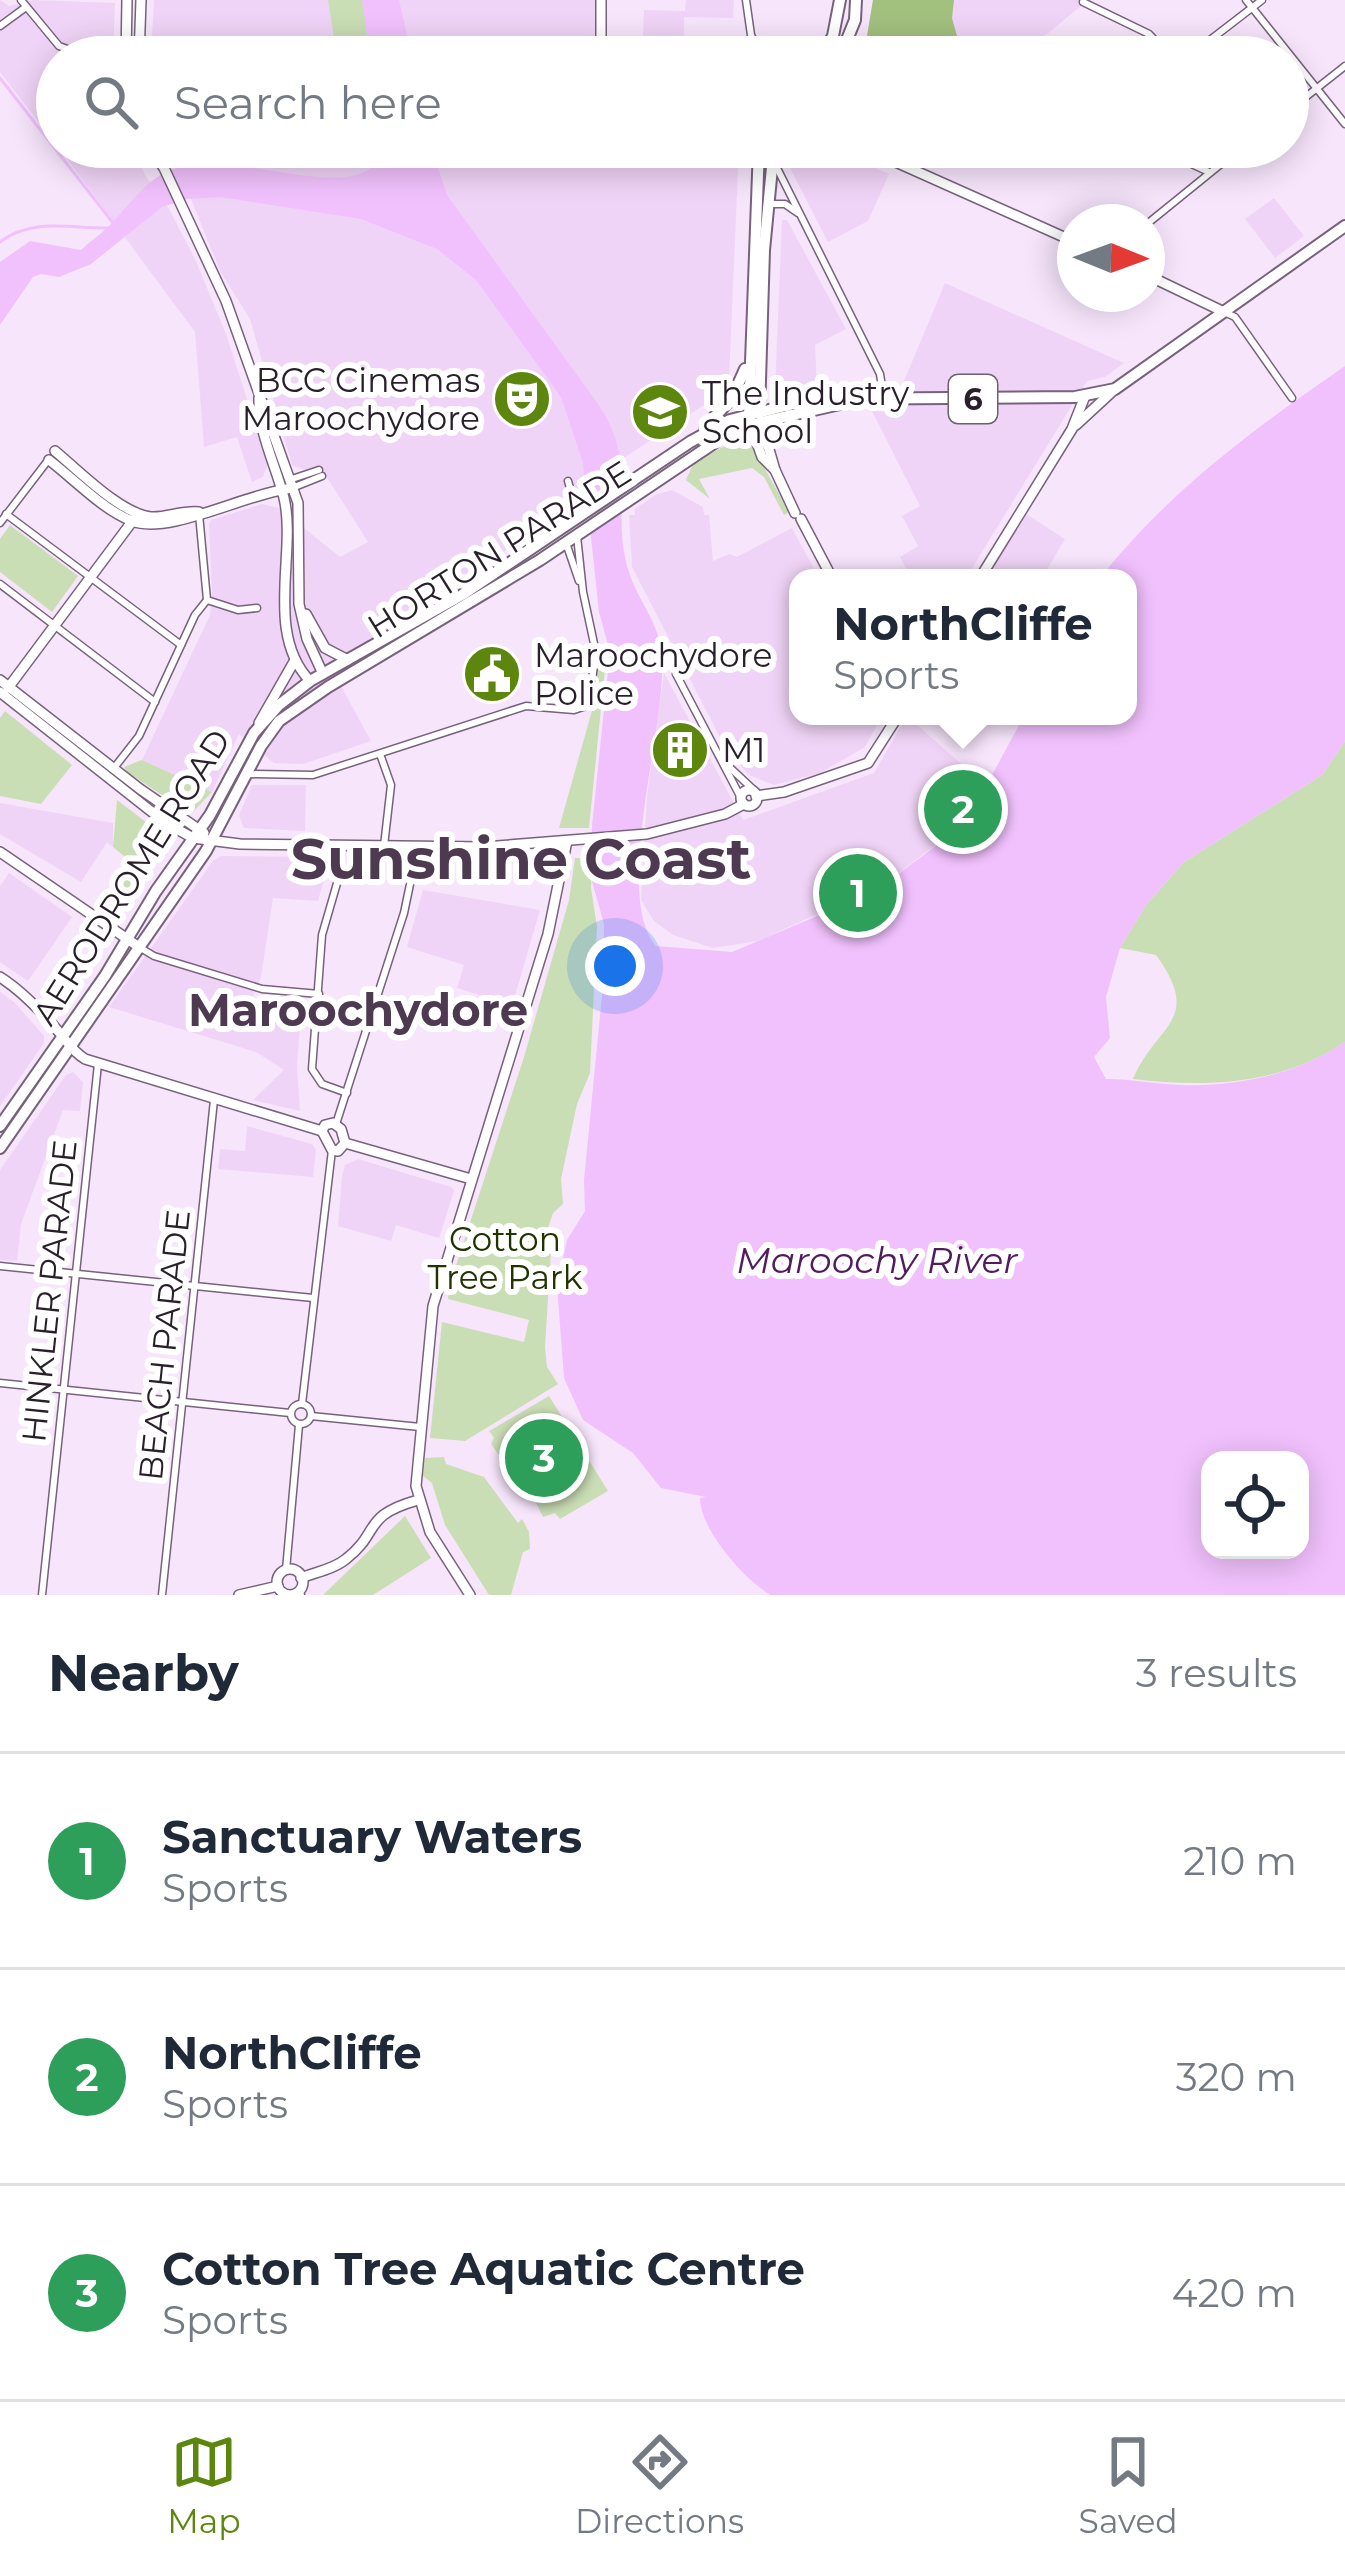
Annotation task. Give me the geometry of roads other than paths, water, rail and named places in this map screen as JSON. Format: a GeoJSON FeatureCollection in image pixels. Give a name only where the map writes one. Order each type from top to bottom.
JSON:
{"type":"FeatureCollection","features":[{"type":"Feature","properties":{"kind":"main road"},"geometry":{"type":"LineString","coordinates":[[833,36],[840,0]]}},
{"type":"Feature","properties":{"kind":"main road"},"geometry":{"type":"LineString","coordinates":[[849,36],[856,0]]}},
{"type":"Feature","properties":{"kind":"main road"},"geometry":{"type":"LineString","coordinates":[[755,418],[749,350],[756,168]]}},
{"type":"Feature","properties":{"kind":"main road"},"geometry":{"type":"LineString","coordinates":[[755,418],[772,168]]}},
{"type":"Feature","properties":{"kind":"main road","name":"6"},"geometry":{"type":"LineString","coordinates":[[755,418],[861,400],[1085,396],[1115,388],[1345,226]]}},
{"type":"Feature","properties":{"kind":"main road"},"geometry":{"type":"LineString","coordinates":[[690,442],[732,398],[749,350]]}},
{"type":"Feature","properties":{"kind":"main road","name":"HORTON PARADE"},"geometry":{"type":"LineString","coordinates":[[326,680],[348,660],[578,531],[588,510],[690,442],[722,423],[755,418]]}},
{"type":"Feature","properties":{"kind":"main road","name":"HORTON PARADE"},"geometry":{"type":"LineString","coordinates":[[326,680],[628,501],[755,418]]}},
{"type":"Feature","properties":{"kind":"main road"},"geometry":{"type":"LineString","coordinates":[[652,468],[670,472]]}},
{"type":"Feature","properties":{"kind":"main road"},"geometry":{"type":"LineString","coordinates":[[310,681],[326,680]]}},
{"type":"Feature","properties":{"kind":"main road","name":"AERODROME ROAD"},"geometry":{"type":"LineString","coordinates":[[0,1148],[213,840],[279,721],[326,680]]}},
{"type":"Feature","properties":{"kind":"main road","name":"AERODROME ROAD"},"geometry":{"type":"LineString","coordinates":[[0,1126],[196,834],[254,734],[310,681]]}},
{"type":"Feature","properties":{"kind":"street"},"geometry":{"type":"LineString","coordinates":[[127,36],[128,0]]}},
{"type":"Feature","properties":{"kind":"street"},"geometry":{"type":"LineString","coordinates":[[140,36],[141,0]]}},
{"type":"Feature","properties":{"kind":"street"},"geometry":{"type":"LineString","coordinates":[[600,36],[601,0]]}},
{"type":"Feature","properties":{"kind":"street"},"geometry":{"type":"LineString","coordinates":[[746,0],[752,36]]}},
{"type":"Feature","properties":{"kind":"street"},"geometry":{"type":"LineString","coordinates":[[1246,0],[1274,36]]}},
{"type":"Feature","properties":{"kind":"street"},"geometry":{"type":"LineString","coordinates":[[1215,36],[1262,0]]}},
{"type":"Feature","properties":{"kind":"street"},"geometry":{"type":"LineString","coordinates":[[1083,2],[1151,36]]}},
{"type":"Feature","properties":{"kind":"street"},"geometry":{"type":"LineString","coordinates":[[0,26],[24,4],[51,36]]}},
{"type":"Feature","properties":{"kind":"street"},"geometry":{"type":"LineString","coordinates":[[1309,94],[1345,66]]}},
{"type":"Feature","properties":{"kind":"street"},"geometry":{"type":"LineString","coordinates":[[1309,79],[1345,124]]}},
{"type":"Feature","properties":{"kind":"street"},"geometry":{"type":"LineString","coordinates":[[164,168],[233,316],[267,411],[283,487],[283,587],[295,653],[293,669],[254,734]]}},
{"type":"Feature","properties":{"kind":"street"},"geometry":{"type":"LineString","coordinates":[[779,168],[880,374],[884,400]]}},
{"type":"Feature","properties":{"kind":"street"},"geometry":{"type":"LineString","coordinates":[[1200,168],[1209,172]]}},
{"type":"Feature","properties":{"kind":"street"},"geometry":{"type":"LineString","coordinates":[[1165,209],[1214,168]]}},
{"type":"Feature","properties":{"kind":"street"},"geometry":{"type":"LineString","coordinates":[[913,169],[1057,234]]}},
{"type":"Feature","properties":{"kind":"street"},"geometry":{"type":"LineString","coordinates":[[769,204],[785,204],[798,213]]}},
{"type":"Feature","properties":{"kind":"street"},"geometry":{"type":"LineString","coordinates":[[1165,284],[1235,317],[1292,398]]}},
{"type":"Feature","properties":{"kind":"street"},"geometry":{"type":"LineString","coordinates":[[1072,429],[1115,388]]}},
{"type":"Feature","properties":{"kind":"street"},"geometry":{"type":"LineString","coordinates":[[986,569],[1072,429],[1085,396]]}},
{"type":"Feature","properties":{"kind":"street"},"geometry":{"type":"LineString","coordinates":[[755,418],[775,470],[827,569]]}},
{"type":"Feature","properties":{"kind":"street"},"geometry":{"type":"LineString","coordinates":[[0,523],[52,455],[136,518],[199,512],[320,473]]}},
{"type":"Feature","properties":{"kind":"street"},"geometry":{"type":"LineString","coordinates":[[247,775],[307,776],[526,706],[583,707],[589,698],[596,653],[582,590],[578,531],[568,511],[569,486],[575,506],[588,510]]}},
{"type":"Feature","properties":{"kind":"street"},"geometry":{"type":"LineString","coordinates":[[283,487],[300,513],[298,592],[306,635],[326,680]]}},
{"type":"Feature","properties":{"kind":"street"},"geometry":{"type":"LineString","coordinates":[[114,768],[139,736],[207,599],[199,512]]}},
{"type":"Feature","properties":{"kind":"street"},"geometry":{"type":"LineString","coordinates":[[6,514],[181,645]]}},
{"type":"Feature","properties":{"kind":"street"},"geometry":{"type":"LineString","coordinates":[[2,690],[136,518]]}},
{"type":"Feature","properties":{"kind":"street"},"geometry":{"type":"LineString","coordinates":[[578,531],[582,590]]}},
{"type":"Feature","properties":{"kind":"street"},"geometry":{"type":"LineString","coordinates":[[0,584],[155,702]]}},
{"type":"Feature","properties":{"kind":"street"},"geometry":{"type":"LineString","coordinates":[[298,592],[322,645],[332,655],[348,660]]}},
{"type":"Feature","properties":{"kind":"street"},"geometry":{"type":"LineString","coordinates":[[207,599],[238,610],[257,608]]}},
{"type":"Feature","properties":{"kind":"street"},"geometry":{"type":"LineString","coordinates":[[295,653],[310,681]]}},
{"type":"Feature","properties":{"kind":"street"},"geometry":{"type":"LineString","coordinates":[[676,674],[742,800],[752,806],[756,794]]}},
{"type":"Feature","properties":{"kind":"street"},"geometry":{"type":"LineString","coordinates":[[2,690],[114,768],[196,834]]}},
{"type":"Feature","properties":{"kind":"street"},"geometry":{"type":"LineString","coordinates":[[2,690],[166,823],[213,840],[246,845],[418,846],[638,835],[725,814],[742,800]]}},
{"type":"Feature","properties":{"kind":"street"},"geometry":{"type":"LineString","coordinates":[[722,761],[756,794],[784,792],[868,763],[892,725]]}},
{"type":"Feature","properties":{"kind":"street"},"geometry":{"type":"LineString","coordinates":[[380,754],[391,785],[385,846]]}},
{"type":"Feature","properties":{"kind":"street"},"geometry":{"type":"LineString","coordinates":[[470,1595],[430,1532],[418,1500],[415,1473],[436,1287],[548,934],[566,841]]}},
{"type":"Feature","properties":{"kind":"street"},"geometry":{"type":"LineString","coordinates":[[342,846],[340,873],[322,935],[313,1073],[322,1084],[348,1094]]}},
{"type":"Feature","properties":{"kind":"street"},"geometry":{"type":"LineString","coordinates":[[418,846],[408,901],[336,1124],[345,1143],[471,1179]]}},
{"type":"Feature","properties":{"kind":"street"},"geometry":{"type":"LineString","coordinates":[[0,852],[154,956],[251,986],[319,994]]}},
{"type":"Feature","properties":{"kind":"street"},"geometry":{"type":"LineString","coordinates":[[0,977],[19,990],[70,1049],[98,1064],[322,1131]]}},
{"type":"Feature","properties":{"kind":"street","name":"HINKLER PARADE"},"geometry":{"type":"LineString","coordinates":[[42,1595],[98,1064]]}},
{"type":"Feature","properties":{"kind":"street","name":"BEACH PARADE"},"geometry":{"type":"LineString","coordinates":[[162,1595],[214,1100]]}},
{"type":"Feature","properties":{"kind":"street"},"geometry":{"type":"LineString","coordinates":[[336,1124],[328,1123],[322,1131],[323,1141],[338,1151],[345,1143]]}},
{"type":"Feature","properties":{"kind":"street"},"geometry":{"type":"LineString","coordinates":[[0,1383],[290,1413],[302,1404],[332,1150]]}},
{"type":"Feature","properties":{"kind":"street"},"geometry":{"type":"LineString","coordinates":[[0,1266],[313,1298]]}},
{"type":"Feature","properties":{"kind":"street"},"geometry":{"type":"LineString","coordinates":[[302,1404],[310,1416]]}},
{"type":"Feature","properties":{"kind":"street"},"geometry":{"type":"LineString","coordinates":[[278,1586],[286,1570],[299,1425],[290,1413]]}},
{"type":"Feature","properties":{"kind":"street"},"geometry":{"type":"LineString","coordinates":[[299,1425],[310,1416],[420,1427]]}},
{"type":"Feature","properties":{"kind":"street"},"geometry":{"type":"LineString","coordinates":[[239,1595],[278,1586],[294,1594],[302,1577],[340,1564],[356,1550],[380,1515],[418,1500]]}},
{"type":"Feature","properties":{"kind":"street"},"geometry":{"type":"LineString","coordinates":[[286,1570],[302,1577]]}},
{"type":"Feature","properties":{"kind":"water"},"geometry":{"type":"Polygon","coordinates":[[[362,0],[399,0],[407,36],[367,36],[362,0]]]}},
{"type":"Feature","properties":{"kind":"water","name":"Maroochy River"},"geometry":{"type":"Polygon","coordinates":[[[250,168],[340,177],[369,168],[438,168],[447,195],[611,427],[621,469],[624,550],[662,657],[639,888],[644,921],[656,946],[732,952],[853,901],[852,893],[862,888],[865,894],[876,891],[966,823],[1019,725],[1137,725],[1137,569],[1108,569],[1184,489],[1345,366],[1345,741],[1322,775],[1184,862],[1146,905],[1120,948],[1106,997],[1110,1038],[1094,1057],[1106,1079],[1203,1085],[1246,1081],[1287,1070],[1345,1042],[1345,1595],[771,1595],[737,1566],[715,1538],[702,1510],[700,1498],[706,1497],[661,1488],[633,1453],[583,1420],[564,1378],[557,1285],[567,1240],[585,1211],[603,985],[604,924],[591,878],[592,826],[610,652],[599,612],[583,463],[561,397],[476,280],[437,249],[361,219],[220,197],[187,199],[162,207],[91,264],[59,277],[33,277],[0,325],[0,262],[30,241],[81,250],[168,171],[250,168]]]}},
{"type":"Feature","properties":{"kind":"water"},"geometry":{"type":"Polygon","coordinates":[[[535,1419],[567,1470],[546,1483],[514,1433],[535,1419]]]}},
{"type":"Feature","properties":{"kind":"waterway"},"geometry":{"type":"LineString","coordinates":[[0,78],[36,124]]}},
{"type":"Feature","properties":{"kind":"waterway"},"geometry":{"type":"LineString","coordinates":[[70,168],[113,223]]}},
{"type":"Feature","properties":{"kind":"waterway"},"geometry":{"type":"LineString","coordinates":[[0,242],[39,227],[109,228]]}},
{"type":"Feature","properties":{"kind":"place","name":"BCC Cinemas Maroochydore"},"geometry":{"type":"Point","coordinates":[522,399]}},
{"type":"Feature","properties":{"kind":"place","name":"The Industry School"},"geometry":{"type":"Point","coordinates":[660,412]}},
{"type":"Feature","properties":{"kind":"place","name":"Maroochydore Police"},"geometry":{"type":"Point","coordinates":[492,674]}},
{"type":"Feature","properties":{"kind":"place","name":"M1"},"geometry":{"type":"Point","coordinates":[680,750]}},
{"type":"Feature","properties":{"kind":"place","name":"NorthCliffe"},"geometry":{"type":"Point","coordinates":[963,809]}},
{"type":"Feature","properties":{"kind":"place","name":"Sanctuary Waters"},"geometry":{"type":"Point","coordinates":[858,893]}},
{"type":"Feature","properties":{"kind":"place","name":"Cotton Tree Aquatic Centre"},"geometry":{"type":"Point","coordinates":[544,1458]}},
{"type":"Feature","properties":{"kind":"district","name":"Sunshine Coast"},"geometry":{"type":"Point","coordinates":[521,858]}},
{"type":"Feature","properties":{"kind":"district","name":"Maroochydore"},"geometry":{"type":"Point","coordinates":[358,1009]}},
{"type":"Feature","properties":{"kind":"park label","name":"Cotton Tree Park"},"geometry":{"type":"Point","coordinates":[505,1258]}}]}
